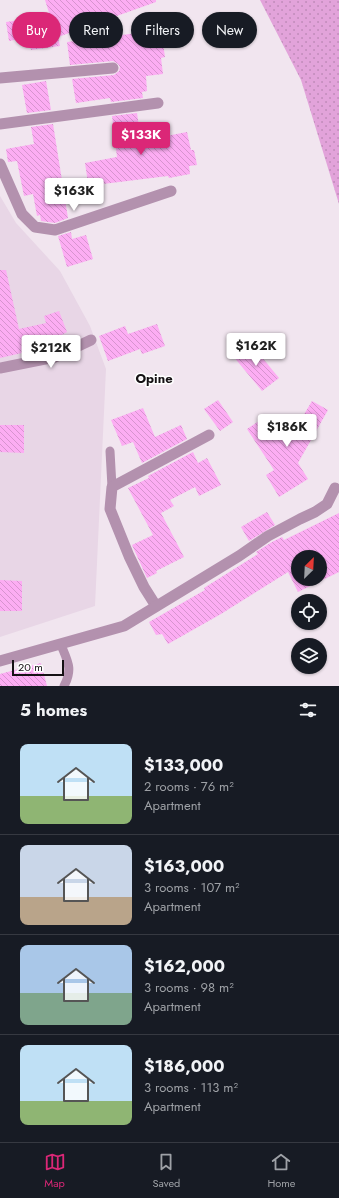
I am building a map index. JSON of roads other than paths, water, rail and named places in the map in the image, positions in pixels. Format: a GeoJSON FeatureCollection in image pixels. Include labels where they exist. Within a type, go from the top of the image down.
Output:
{"type":"FeatureCollection","features":[{"type":"Feature","properties":{"kind":"street"},"geometry":{"type":"LineString","coordinates":[[0,78],[113,68]]}},
{"type":"Feature","properties":{"kind":"street"},"geometry":{"type":"LineString","coordinates":[[0,124],[158,103]]}},
{"type":"Feature","properties":{"kind":"street"},"geometry":{"type":"LineString","coordinates":[[0,164],[22,214],[35,227],[55,230],[171,191]]}},
{"type":"Feature","properties":{"kind":"street"},"geometry":{"type":"LineString","coordinates":[[0,368],[55,357],[91,340]]}},
{"type":"Feature","properties":{"kind":"street"},"geometry":{"type":"LineString","coordinates":[[156,606],[129,556],[110,509],[112,487],[210,435]]}},
{"type":"Feature","properties":{"kind":"street"},"geometry":{"type":"LineString","coordinates":[[0,661],[124,626],[239,556],[268,536],[315,512],[327,504],[335,488]]}},
{"type":"Feature","properties":{"kind":"lane"},"geometry":{"type":"LineString","coordinates":[[110,451],[112,487]]}},
{"type":"Feature","properties":{"kind":"lane"},"geometry":{"type":"LineString","coordinates":[[61,645],[70,666],[68,677],[64,686]]}},
{"type":"Feature","properties":{"kind":"district","name":"Opine"},"geometry":{"type":"Point","coordinates":[154,378]}}]}
